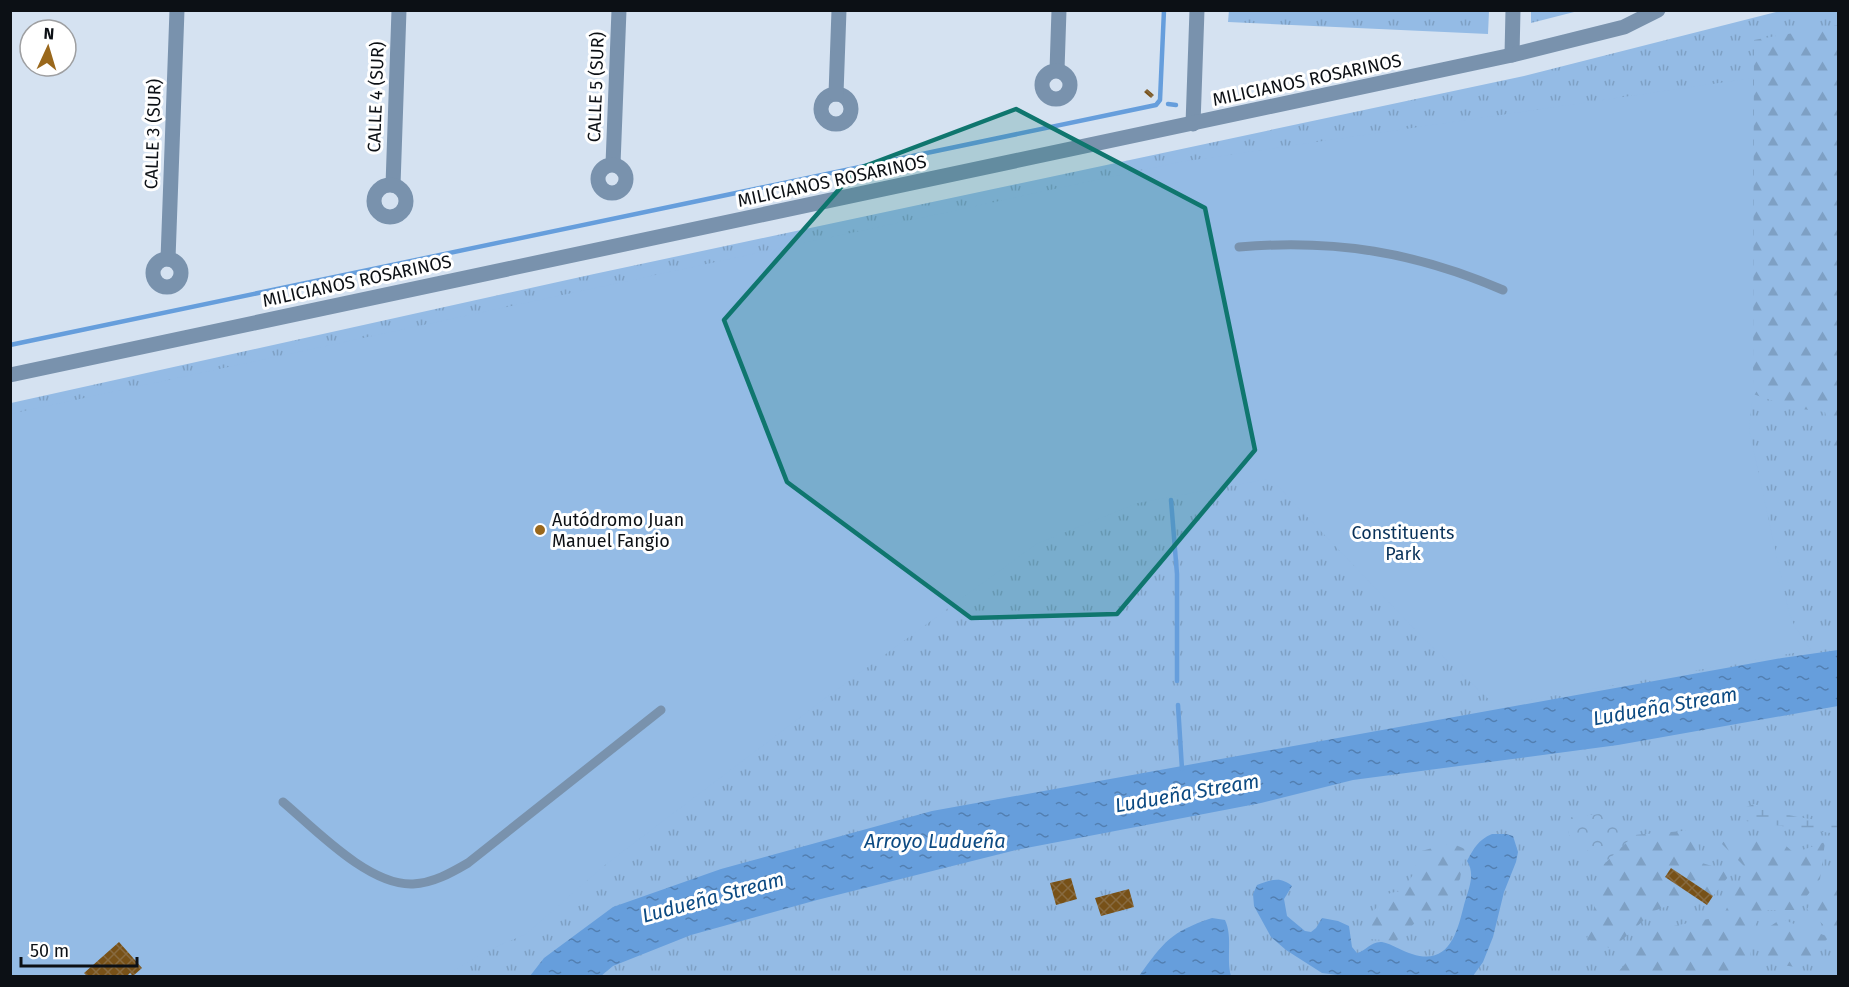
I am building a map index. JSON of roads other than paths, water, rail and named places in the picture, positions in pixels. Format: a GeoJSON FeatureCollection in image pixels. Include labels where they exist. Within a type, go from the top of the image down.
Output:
{"type":"FeatureCollection","features":[{"type":"Feature","properties":{"kind":"street","name":"CALLE 3 (SUR)"},"geometry":{"type":"LineString","coordinates":[[168,259],[177,10]]}},
{"type":"Feature","properties":{"kind":"street","name":"CALLE 4 (SUR)"},"geometry":{"type":"LineString","coordinates":[[393,185],[399,10]]}},
{"type":"Feature","properties":{"kind":"street","name":"CALLE 5 (SUR)"},"geometry":{"type":"LineString","coordinates":[[613,164],[619,10]]}},
{"type":"Feature","properties":{"kind":"street"},"geometry":{"type":"LineString","coordinates":[[836,94],[839,10]]}},
{"type":"Feature","properties":{"kind":"street"},"geometry":{"type":"LineString","coordinates":[[1057,70],[1059,10]]}},
{"type":"Feature","properties":{"kind":"street"},"geometry":{"type":"LineString","coordinates":[[1193,124],[1197,10]]}},
{"type":"Feature","properties":{"kind":"street"},"geometry":{"type":"LineString","coordinates":[[1512,55],[1513,10]]}},
{"type":"Feature","properties":{"kind":"street","name":"MILICIANOS ROSARINOS"},"geometry":{"type":"LineString","coordinates":[[10,375],[1512,55],[1624,27],[1658,10]]}},
{"type":"Feature","properties":{"kind":"lane"},"geometry":{"type":"LineString","coordinates":[[1239,247],[1299,243],[1329,244],[1389,252],[1447,268],[1503,290]]}},
{"type":"Feature","properties":{"kind":"lane"},"geometry":{"type":"LineString","coordinates":[[284,802],[366,869],[398,883],[429,882],[468,863],[661,710]]}},
{"type":"Feature","properties":{"kind":"water","name":"Arroyo Ludueña"},"geometry":{"type":"Polygon","coordinates":[[[1838,650],[1838,706],[1618,745],[1353,780],[1261,803],[1016,850],[817,900],[691,935],[613,966],[601,976],[530,976],[544,958],[613,907],[721,869],[932,811],[1782,658],[1838,650]]]}},
{"type":"Feature","properties":{"kind":"water"},"geometry":{"type":"Polygon","coordinates":[[[1492,834],[1513,836],[1518,852],[1504,892],[1493,937],[1483,962],[1473,976],[1345,976],[1322,973],[1286,950],[1271,937],[1254,906],[1253,894],[1257,885],[1271,880],[1283,881],[1292,886],[1284,899],[1287,916],[1305,931],[1311,932],[1322,918],[1349,926],[1352,947],[1357,953],[1375,943],[1382,942],[1412,954],[1435,955],[1449,944],[1458,926],[1470,883],[1471,872],[1467,861],[1477,845],[1492,834]]]}},
{"type":"Feature","properties":{"kind":"water"},"geometry":{"type":"Polygon","coordinates":[[[1212,918],[1225,920],[1229,940],[1231,976],[1139,976],[1169,939],[1186,928],[1212,918]]]}},
{"type":"Feature","properties":{"kind":"waterway"},"geometry":{"type":"LineString","coordinates":[[10,345],[1156,105],[1160,100],[1164,10]]}},
{"type":"Feature","properties":{"kind":"waterway"},"geometry":{"type":"LineString","coordinates":[[1168,104],[1176,105]]}},
{"type":"Feature","properties":{"kind":"waterway"},"geometry":{"type":"LineString","coordinates":[[1171,500],[1177,574],[1177,681]]}},
{"type":"Feature","properties":{"kind":"waterway"},"geometry":{"type":"LineString","coordinates":[[1178,705],[1182,769]]}},
{"type":"Feature","properties":{"kind":"place","name":"Autódromo Juan Manuel Fangio"},"geometry":{"type":"Point","coordinates":[540,530]}},
{"type":"Feature","properties":{"kind":"park label","name":"Constituents Park"},"geometry":{"type":"Point","coordinates":[1403,543]}},
{"type":"Feature","properties":{"kind":"water label","name":"Ludueña Stream"},"geometry":{"type":"Point","coordinates":[1665,706]}},
{"type":"Feature","properties":{"kind":"water label","name":"Ludueña Stream"},"geometry":{"type":"Point","coordinates":[1187,793]}},
{"type":"Feature","properties":{"kind":"water label","name":"Ludueña Stream"},"geometry":{"type":"Point","coordinates":[713,897]}}]}
